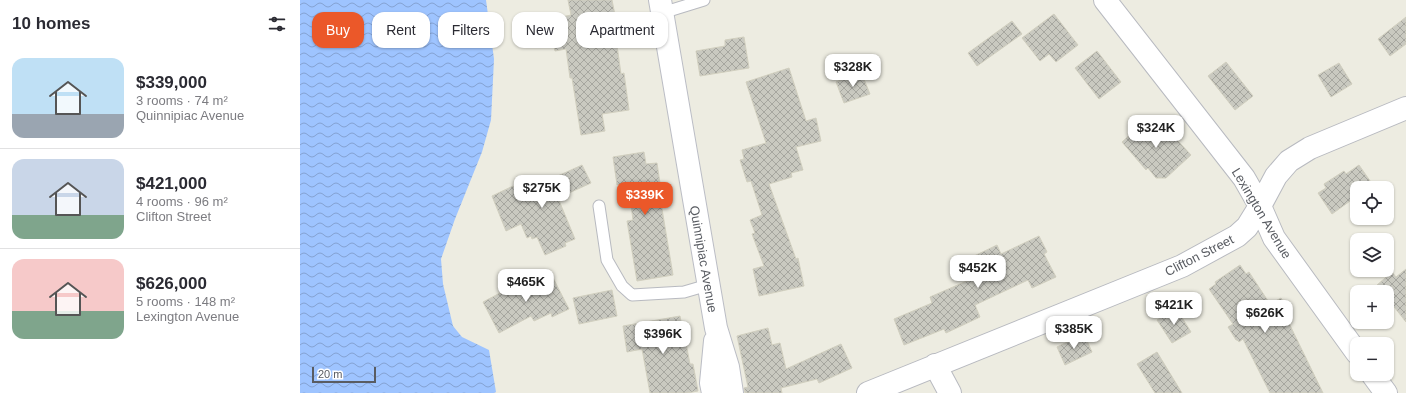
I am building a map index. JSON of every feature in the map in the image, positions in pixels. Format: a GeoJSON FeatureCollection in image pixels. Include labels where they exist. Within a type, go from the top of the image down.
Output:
{"type":"FeatureCollection","features":[{"type":"Feature","properties":{"kind":"street","name":"Lexington Avenue"},"geometry":{"type":"LineString","coordinates":[[1105,0],[1244,178],[1260,206],[1274,238],[1350,343]]}},
{"type":"Feature","properties":{"kind":"street","name":"Quinnipiac Avenue"},"geometry":{"type":"LineString","coordinates":[[661,6],[708,285],[716,328],[728,367],[732,393]]}},
{"type":"Feature","properties":{"kind":"street","name":"Clifton Street"},"geometry":{"type":"LineString","coordinates":[[868,393],[1182,266],[1237,236],[1247,227],[1276,176],[1289,161],[1310,148],[1406,108]]}},
{"type":"Feature","properties":{"kind":"street","name":"Quinnipiac Avenue"},"geometry":{"type":"LineString","coordinates":[[713,393],[711,383],[716,328]]}},
{"type":"Feature","properties":{"kind":"street"},"geometry":{"type":"LineString","coordinates":[[935,365],[950,393]]}},
{"type":"Feature","properties":{"kind":"street"},"geometry":{"type":"LineString","coordinates":[[1377,381],[1386,393]]}},
{"type":"Feature","properties":{"kind":"lane"},"geometry":{"type":"LineString","coordinates":[[661,6],[704,0]]}},
{"type":"Feature","properties":{"kind":"lane"},"geometry":{"type":"LineString","coordinates":[[599,206],[607,260],[622,286],[632,295],[684,292],[708,285]]}},
{"type":"Feature","properties":{"kind":"water"},"geometry":{"type":"Polygon","coordinates":[[[300,0],[486,0],[488,12],[438,12],[438,48],[493,48],[494,59],[491,120],[482,152],[455,219],[441,259],[443,284],[453,326],[462,337],[489,350],[496,392],[300,393],[300,0]]]}},
{"type":"Feature","properties":{"kind":"building"},"geometry":{"type":"Polygon","coordinates":[[[568,0],[612,0],[614,12],[576,12],[576,48],[617,48],[621,74],[624,73],[629,110],[602,114],[605,131],[581,135],[566,49],[555,51],[554,48],[568,48],[568,16],[571,15],[568,0]]]}},
{"type":"Feature","properties":{"kind":"building"},"geometry":{"type":"Polygon","coordinates":[[[1054,14],[1078,45],[1056,62],[1049,54],[1040,61],[1022,38],[1054,14]]]}},
{"type":"Feature","properties":{"kind":"building"},"geometry":{"type":"Polygon","coordinates":[[[1406,17],[1406,44],[1390,56],[1378,39],[1406,17]]]}},
{"type":"Feature","properties":{"kind":"building"},"geometry":{"type":"Polygon","coordinates":[[[1012,21],[1022,34],[977,66],[968,53],[1012,21]]]}},
{"type":"Feature","properties":{"kind":"building"},"geometry":{"type":"Polygon","coordinates":[[[744,37],[749,68],[700,76],[696,51],[725,46],[725,40],[744,37]]]}},
{"type":"Feature","properties":{"kind":"building"},"geometry":{"type":"Polygon","coordinates":[[[1097,51],[1121,82],[1099,99],[1075,68],[1097,51]]]}},
{"type":"Feature","properties":{"kind":"building"},"geometry":{"type":"Polygon","coordinates":[[[1226,62],[1253,96],[1235,110],[1208,76],[1226,62]]]}},
{"type":"Feature","properties":{"kind":"building"},"geometry":{"type":"Polygon","coordinates":[[[1339,63],[1352,84],[1331,97],[1318,75],[1339,63]]]}},
{"type":"Feature","properties":{"kind":"building"},"geometry":{"type":"Polygon","coordinates":[[[789,68],[806,121],[816,118],[821,141],[796,147],[803,170],[791,173],[792,177],[769,184],[796,259],[798,258],[804,286],[759,296],[753,269],[764,266],[752,234],[755,233],[750,220],[762,215],[751,181],[747,182],[740,160],[744,159],[742,150],[766,143],[746,82],[789,68]]]}},
{"type":"Feature","properties":{"kind":"building"},"geometry":{"type":"Polygon","coordinates":[[[861,72],[870,94],[844,103],[836,82],[861,72]]]}},
{"type":"Feature","properties":{"kind":"building"},"geometry":{"type":"Polygon","coordinates":[[[1147,119],[1156,120],[1164,128],[1165,127],[1191,155],[1166,178],[1156,178],[1148,168],[1146,170],[1122,142],[1147,119]]]}},
{"type":"Feature","properties":{"kind":"building"},"geometry":{"type":"Polygon","coordinates":[[[644,152],[646,164],[657,163],[663,203],[661,203],[673,275],[637,281],[627,221],[633,220],[628,183],[617,185],[613,157],[644,152]]]}},
{"type":"Feature","properties":{"kind":"building"},"geometry":{"type":"Polygon","coordinates":[[[582,165],[591,183],[558,198],[575,239],[565,243],[566,246],[545,255],[537,237],[532,239],[531,236],[527,238],[521,224],[506,231],[492,196],[513,186],[516,191],[525,187],[527,190],[582,165]]]}},
{"type":"Feature","properties":{"kind":"building"},"geometry":{"type":"Polygon","coordinates":[[[1359,165],[1370,181],[1350,181],[1350,201],[1332,214],[1318,193],[1326,188],[1324,184],[1344,171],[1346,174],[1359,165]]]}},
{"type":"Feature","properties":{"kind":"building"},"geometry":{"type":"Polygon","coordinates":[[[1039,236],[1047,252],[1044,254],[1056,277],[1032,288],[1028,280],[975,305],[980,317],[946,333],[944,329],[904,345],[894,319],[932,303],[930,297],[976,277],[968,259],[997,245],[1001,254],[1039,236]]]}},
{"type":"Feature","properties":{"kind":"building"},"geometry":{"type":"Polygon","coordinates":[[[1240,265],[1246,274],[1249,272],[1270,304],[1281,298],[1289,312],[1285,315],[1323,393],[1270,393],[1243,339],[1239,342],[1236,340],[1228,327],[1233,324],[1209,289],[1216,284],[1215,282],[1240,265]]]}},
{"type":"Feature","properties":{"kind":"building"},"geometry":{"type":"Polygon","coordinates":[[[1406,269],[1406,322],[1394,307],[1394,285],[1377,285],[1386,277],[1394,277],[1394,274],[1396,277],[1406,269]]]}},
{"type":"Feature","properties":{"kind":"building"},"geometry":{"type":"Polygon","coordinates":[[[550,272],[569,309],[552,317],[551,313],[534,321],[531,316],[499,333],[483,302],[515,285],[518,290],[550,272]]]}},
{"type":"Feature","properties":{"kind":"building"},"geometry":{"type":"Polygon","coordinates":[[[612,290],[617,316],[579,324],[573,298],[612,290]]]}},
{"type":"Feature","properties":{"kind":"building"},"geometry":{"type":"Polygon","coordinates":[[[1176,308],[1191,332],[1172,343],[1157,320],[1176,308]]]}},
{"type":"Feature","properties":{"kind":"building"},"geometry":{"type":"Polygon","coordinates":[[[680,316],[690,364],[693,364],[698,391],[687,393],[650,393],[642,349],[627,352],[623,326],[680,316]]]}},
{"type":"Feature","properties":{"kind":"building"},"geometry":{"type":"Polygon","coordinates":[[[768,328],[772,345],[780,343],[786,369],[841,344],[852,368],[819,383],[817,379],[781,388],[782,393],[745,393],[744,388],[748,387],[737,336],[768,328]]]}},
{"type":"Feature","properties":{"kind":"building"},"geometry":{"type":"Polygon","coordinates":[[[1084,334],[1092,352],[1065,365],[1057,347],[1084,334]]]}},
{"type":"Feature","properties":{"kind":"building"},"geometry":{"type":"Polygon","coordinates":[[[1157,352],[1182,393],[1155,393],[1137,364],[1157,352]]]}}]}
